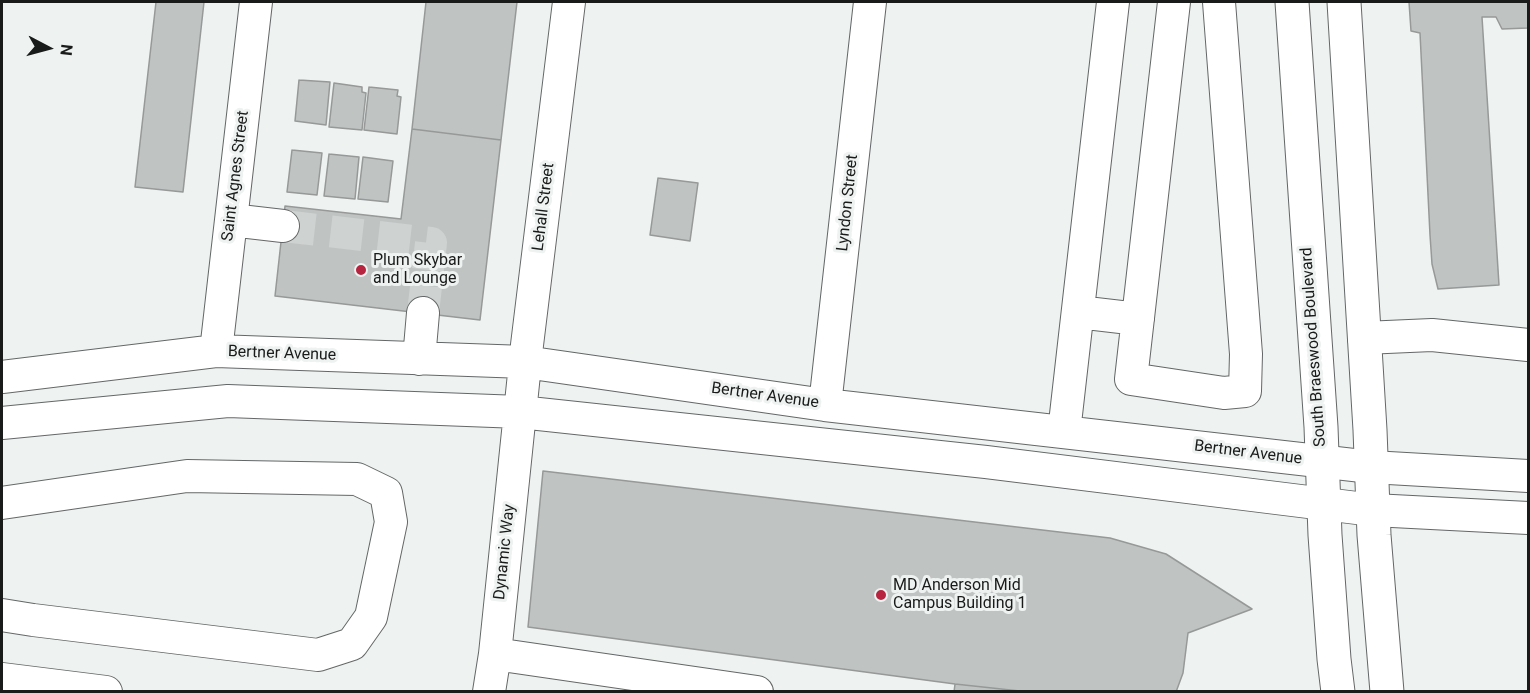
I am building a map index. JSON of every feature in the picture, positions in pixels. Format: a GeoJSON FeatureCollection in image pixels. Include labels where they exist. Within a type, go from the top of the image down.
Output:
{"type":"FeatureCollection","features":[{"type":"Feature","properties":{"kind":"main road","name":"South Braeswood Boulevard"},"geometry":{"type":"LineString","coordinates":[[1292,2],[1321,427],[1323,504],[1338,692]]}},
{"type":"Feature","properties":{"kind":"main road"},"geometry":{"type":"LineString","coordinates":[[1344,2],[1373,510],[1382,642],[1388,692]]}},
{"type":"Feature","properties":{"kind":"street","name":"Saint Agnes Street"},"geometry":{"type":"LineString","coordinates":[[216,351],[256,2]]}},
{"type":"Feature","properties":{"kind":"street","name":"Lehall Street"},"geometry":{"type":"LineString","coordinates":[[520,412],[569,2]]}},
{"type":"Feature","properties":{"kind":"street","name":"Lyndon Street"},"geometry":{"type":"LineString","coordinates":[[825,405],[870,2]]}},
{"type":"Feature","properties":{"kind":"street"},"geometry":{"type":"LineString","coordinates":[[1064,432],[1113,2]]}},
{"type":"Feature","properties":{"kind":"street"},"geometry":{"type":"LineString","coordinates":[[1174,2],[1131,379],[1224,393],[1245,391],[1246,354],[1219,2]]}},
{"type":"Feature","properties":{"kind":"street"},"geometry":{"type":"LineString","coordinates":[[231,220],[283,226]]}},
{"type":"Feature","properties":{"kind":"street"},"geometry":{"type":"LineString","coordinates":[[1078,312],[1138,319]]}},
{"type":"Feature","properties":{"kind":"street"},"geometry":{"type":"LineString","coordinates":[[419,359],[423,313]]}},
{"type":"Feature","properties":{"kind":"street"},"geometry":{"type":"LineString","coordinates":[[1364,338],[1432,335],[1528,345]]}},
{"type":"Feature","properties":{"kind":"street","name":"Bertner Avenue"},"geometry":{"type":"LineString","coordinates":[[2,377],[216,351],[525,362],[825,405],[1371,468],[1528,476]]}},
{"type":"Feature","properties":{"kind":"street"},"geometry":{"type":"LineString","coordinates":[[2,423],[228,401],[520,412],[878,451],[1373,510],[1528,518]]}},
{"type":"Feature","properties":{"kind":"street","name":"Dynamic Way"},"geometry":{"type":"LineString","coordinates":[[489,692],[520,412]]}},
{"type":"Feature","properties":{"kind":"street"},"geometry":{"type":"LineString","coordinates":[[878,451],[905,434],[1061,451],[1120,439]]}},
{"type":"Feature","properties":{"kind":"street"},"geometry":{"type":"LineString","coordinates":[[2,503],[187,476],[357,478],[386,493],[391,522],[371,617],[352,644],[318,655],[2,615]]}},
{"type":"Feature","properties":{"kind":"street"},"geometry":{"type":"LineString","coordinates":[[495,654],[757,692]]}},
{"type":"Feature","properties":{"kind":"street"},"geometry":{"type":"LineString","coordinates":[[2,679],[49,688],[106,692]]}},
{"type":"Feature","properties":{"kind":"building"},"geometry":{"type":"Polygon","coordinates":[[[156,2],[204,2],[183,192],[135,187],[156,2]]]}},
{"type":"Feature","properties":{"kind":"building"},"geometry":{"type":"Polygon","coordinates":[[[426,2],[517,2],[501,140],[412,129],[426,2]]]}},
{"type":"Feature","properties":{"kind":"building"},"geometry":{"type":"Polygon","coordinates":[[[1409,2],[1528,2],[1528,28],[1502,29],[1496,17],[1482,17],[1499,285],[1438,289],[1432,264],[1420,33],[1411,31],[1409,2]]]}},
{"type":"Feature","properties":{"kind":"building"},"geometry":{"type":"Polygon","coordinates":[[[299,80],[330,82],[326,125],[295,121],[299,80]]]}},
{"type":"Feature","properties":{"kind":"building"},"geometry":{"type":"Polygon","coordinates":[[[334,83],[362,87],[362,92],[366,93],[362,130],[329,127],[334,83]]]}},
{"type":"Feature","properties":{"kind":"building"},"geometry":{"type":"Polygon","coordinates":[[[369,87],[398,90],[397,96],[401,97],[397,134],[364,130],[369,87]]]}},
{"type":"Feature","properties":{"kind":"building"},"geometry":{"type":"Polygon","coordinates":[[[412,129],[501,140],[480,320],[275,296],[285,206],[401,219],[412,129]]]}},
{"type":"Feature","properties":{"kind":"building"},"geometry":{"type":"Polygon","coordinates":[[[292,150],[322,153],[317,195],[287,192],[292,150]]]}},
{"type":"Feature","properties":{"kind":"building"},"geometry":{"type":"Polygon","coordinates":[[[329,154],[359,157],[355,199],[324,196],[329,154]]]}},
{"type":"Feature","properties":{"kind":"building"},"geometry":{"type":"Polygon","coordinates":[[[363,157],[393,161],[388,202],[358,199],[363,157]]]}},
{"type":"Feature","properties":{"kind":"building"},"geometry":{"type":"Polygon","coordinates":[[[658,178],[698,183],[690,241],[650,235],[658,178]]]}},
{"type":"Feature","properties":{"kind":"building","name":"MD Anderson Mid Campus Building 1"},"geometry":{"type":"Polygon","coordinates":[[[543,471],[1110,538],[1166,554],[1252,609],[1188,633],[1183,673],[1176,692],[1029,692],[528,627],[543,471]]]}},
{"type":"Feature","properties":{"kind":"building"},"geometry":{"type":"Polygon","coordinates":[[[955,684],[1029,692],[954,692],[955,684]]]}},
{"type":"Feature","properties":{"kind":"tunnel"},"geometry":{"type":"LineString","coordinates":[[283,226],[431,243],[423,313]]}},
{"type":"Feature","properties":{"kind":"place","name":"Plum Skybar and Lounge"},"geometry":{"type":"Point","coordinates":[361,270]}},
{"type":"Feature","properties":{"kind":"place","name":"MD Anderson Mid Campus Building 1"},"geometry":{"type":"Point","coordinates":[881,595]}}]}
